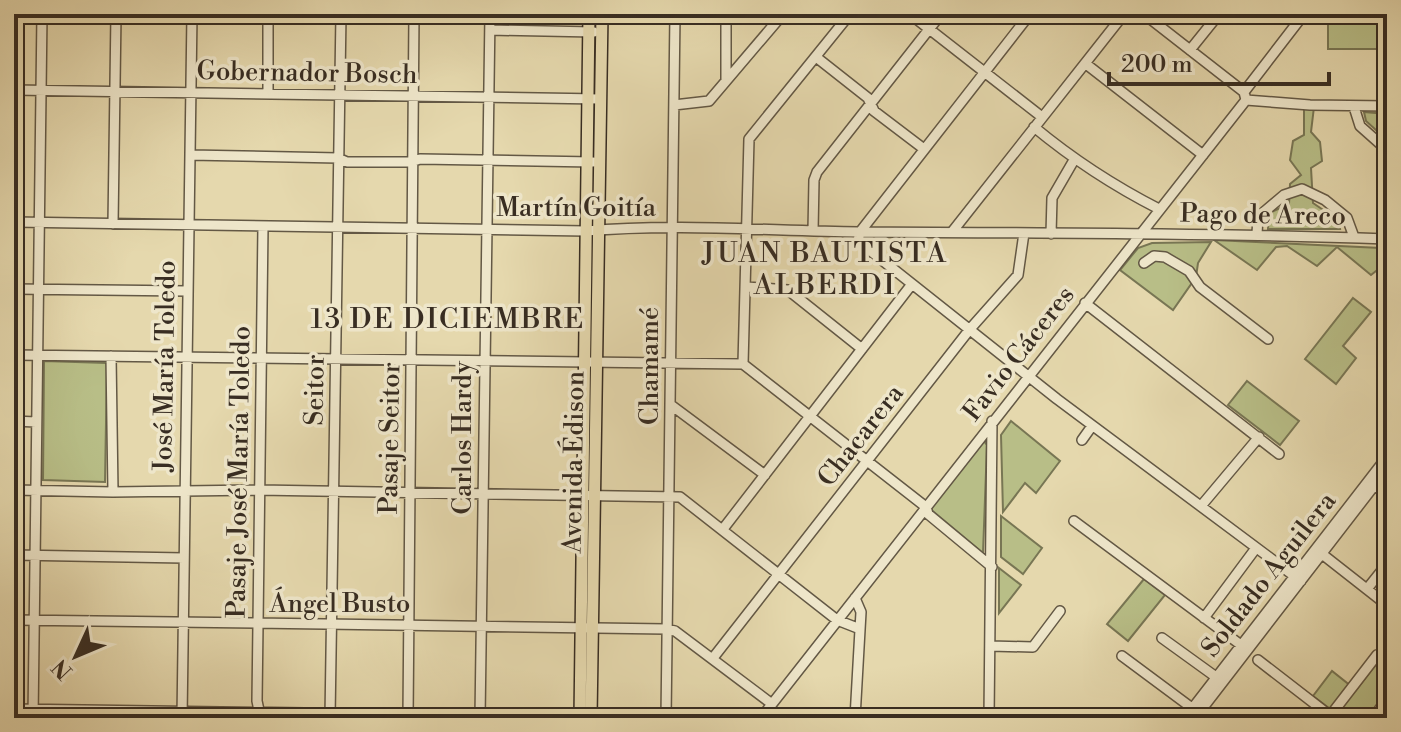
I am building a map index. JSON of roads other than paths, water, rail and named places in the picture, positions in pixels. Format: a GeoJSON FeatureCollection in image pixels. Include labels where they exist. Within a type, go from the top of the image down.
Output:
{"type":"FeatureCollection","features":[{"type":"Feature","properties":{"kind":"main road","name":"Avenida Édison"},"geometry":{"type":"LineString","coordinates":[[580,718],[586,629],[590,364],[586,231],[600,99],[595,32],[589,14]]}},
{"type":"Feature","properties":{"kind":"main road","name":"Avenida Édison"},"geometry":{"type":"LineString","coordinates":[[590,364],[600,230],[587,99],[595,32],[602,14]]}},
{"type":"Feature","properties":{"kind":"main road","name":"Avenida Édison"},"geometry":{"type":"LineString","coordinates":[[586,629],[591,718]]}},
{"type":"Feature","properties":{"kind":"street"},"geometry":{"type":"LineString","coordinates":[[34,714],[42,14]]}},
{"type":"Feature","properties":{"kind":"street"},"geometry":{"type":"LineString","coordinates":[[113,224],[116,14]]}},
{"type":"Feature","properties":{"kind":"street","name":"José María Toledo"},"geometry":{"type":"LineString","coordinates":[[182,715],[192,14]]}},
{"type":"Feature","properties":{"kind":"street"},"geometry":{"type":"LineString","coordinates":[[268,14],[268,94]]}},
{"type":"Feature","properties":{"kind":"street","name":"Seitor"},"geometry":{"type":"LineString","coordinates":[[330,716],[341,14]]}},
{"type":"Feature","properties":{"kind":"street","name":"Pasaje Seitor"},"geometry":{"type":"LineString","coordinates":[[408,716],[414,14]]}},
{"type":"Feature","properties":{"kind":"street","name":"Carlos Hardy"},"geometry":{"type":"LineString","coordinates":[[480,717],[490,14]]}},
{"type":"Feature","properties":{"kind":"street","name":"Chamamé"},"geometry":{"type":"LineString","coordinates":[[666,718],[675,14]]}},
{"type":"Feature","properties":{"kind":"street"},"geometry":{"type":"LineString","coordinates":[[726,14],[726,81]]}},
{"type":"Feature","properties":{"kind":"street"},"geometry":{"type":"LineString","coordinates":[[674,105],[709,101],[783,14]]}},
{"type":"Feature","properties":{"kind":"street"},"geometry":{"type":"LineString","coordinates":[[743,364],[749,139],[850,14]]}},
{"type":"Feature","properties":{"kind":"street"},"geometry":{"type":"LineString","coordinates":[[910,14],[1042,117]]}},
{"type":"Feature","properties":{"kind":"street"},"geometry":{"type":"LineString","coordinates":[[813,231],[814,180],[817,172],[941,14]]}},
{"type":"Feature","properties":{"kind":"street"},"geometry":{"type":"LineString","coordinates":[[1030,14],[860,232],[858,241],[1092,426],[1298,579]]}},
{"type":"Feature","properties":{"kind":"street"},"geometry":{"type":"LineString","coordinates":[[952,232],[1124,14]]}},
{"type":"Feature","properties":{"kind":"street"},"geometry":{"type":"LineString","coordinates":[[1144,14],[1245,96],[1354,107],[1387,106]]}},
{"type":"Feature","properties":{"kind":"street"},"geometry":{"type":"LineString","coordinates":[[1190,50],[1219,14]]}},
{"type":"Feature","properties":{"kind":"street","name":"Favio Cáceres"},"geometry":{"type":"LineString","coordinates":[[761,718],[1203,155],[1304,14]]}},
{"type":"Feature","properties":{"kind":"street"},"geometry":{"type":"LineString","coordinates":[[490,30],[595,32]]}},
{"type":"Feature","properties":{"kind":"street"},"geometry":{"type":"LineString","coordinates":[[816,57],[868,98],[874,111],[924,149]]}},
{"type":"Feature","properties":{"kind":"street"},"geometry":{"type":"LineString","coordinates":[[1086,64],[1203,155]]}},
{"type":"Feature","properties":{"kind":"street","name":"Gobernador Bosch"},"geometry":{"type":"LineString","coordinates":[[14,90],[600,99]]}},
{"type":"Feature","properties":{"kind":"street"},"geometry":{"type":"LineString","coordinates":[[1354,107],[1360,126],[1387,150]]}},
{"type":"Feature","properties":{"kind":"street"},"geometry":{"type":"LineString","coordinates":[[1034,127],[1107,183],[1159,209]]}},
{"type":"Feature","properties":{"kind":"street"},"geometry":{"type":"LineString","coordinates":[[190,155],[338,158],[347,162],[411,162],[420,159],[593,162]]}},
{"type":"Feature","properties":{"kind":"street"},"geometry":{"type":"LineString","coordinates":[[1051,234],[1052,198],[1074,160]]}},
{"type":"Feature","properties":{"kind":"street"},"geometry":{"type":"LineString","coordinates":[[1257,234],[1258,217],[1284,195],[1302,189],[1325,200],[1347,218],[1354,237]]}},
{"type":"Feature","properties":{"kind":"street","name":"Martín Goitía"},"geometry":{"type":"LineString","coordinates":[[14,222],[486,230],[671,229],[1139,235]]}},
{"type":"Feature","properties":{"kind":"street","name":"Pasaje José María Toledo"},"geometry":{"type":"LineString","coordinates":[[260,715],[257,701],[263,226]]}},
{"type":"Feature","properties":{"kind":"street","name":"Chacarera"},"geometry":{"type":"LineString","coordinates":[[713,658],[970,329],[1018,275],[1024,233]]}},
{"type":"Feature","properties":{"kind":"street","name":"Pago de Areco"},"geometry":{"type":"LineString","coordinates":[[1139,235],[1257,234],[1387,239]]}},
{"type":"Feature","properties":{"kind":"street"},"geometry":{"type":"LineString","coordinates":[[1144,263],[1154,256],[1165,257],[1189,271],[1200,287],[1268,339]]}},
{"type":"Feature","properties":{"kind":"street"},"geometry":{"type":"LineString","coordinates":[[723,529],[912,284]]}},
{"type":"Feature","properties":{"kind":"street"},"geometry":{"type":"LineString","coordinates":[[747,287],[788,290],[862,349]]}},
{"type":"Feature","properties":{"kind":"street"},"geometry":{"type":"LineString","coordinates":[[14,289],[187,291]]}},
{"type":"Feature","properties":{"kind":"street"},"geometry":{"type":"LineString","coordinates":[[1085,303],[1279,454]]}},
{"type":"Feature","properties":{"kind":"street"},"geometry":{"type":"LineString","coordinates":[[14,355],[743,364],[926,507],[928,514],[992,567]]}},
{"type":"Feature","properties":{"kind":"street"},"geometry":{"type":"LineString","coordinates":[[111,356],[113,492]]}},
{"type":"Feature","properties":{"kind":"street"},"geometry":{"type":"LineString","coordinates":[[671,405],[765,475]]}},
{"type":"Feature","properties":{"kind":"street"},"geometry":{"type":"LineString","coordinates":[[14,421],[36,422]]}},
{"type":"Feature","properties":{"kind":"street"},"geometry":{"type":"LineString","coordinates":[[978,718],[989,718],[992,421]]}},
{"type":"Feature","properties":{"kind":"street"},"geometry":{"type":"LineString","coordinates":[[1082,440],[1092,426]]}},
{"type":"Feature","properties":{"kind":"street"},"geometry":{"type":"LineString","coordinates":[[1201,506],[1259,437]]}},
{"type":"Feature","properties":{"kind":"street","name":"Soldado Aguilera"},"geometry":{"type":"LineString","coordinates":[[1298,579],[1322,554],[1387,457]]}},
{"type":"Feature","properties":{"kind":"street","name":"Soldado Aguilera"},"geometry":{"type":"LineString","coordinates":[[1185,718],[1193,713],[1353,507],[1387,469]]}},
{"type":"Feature","properties":{"kind":"street"},"geometry":{"type":"LineString","coordinates":[[1374,485],[1387,495]]}},
{"type":"Feature","properties":{"kind":"street"},"geometry":{"type":"LineString","coordinates":[[14,490],[259,490],[680,497],[837,620],[860,629]]}},
{"type":"Feature","properties":{"kind":"street"},"geometry":{"type":"LineString","coordinates":[[1074,521],[1244,648]]}},
{"type":"Feature","properties":{"kind":"street"},"geometry":{"type":"LineString","coordinates":[[1204,618],[1256,548]]}},
{"type":"Feature","properties":{"kind":"street"},"geometry":{"type":"LineString","coordinates":[[1322,554],[1387,605]]}},
{"type":"Feature","properties":{"kind":"street"},"geometry":{"type":"LineString","coordinates":[[14,555],[184,558]]}},
{"type":"Feature","properties":{"kind":"street"},"geometry":{"type":"LineString","coordinates":[[1367,589],[1387,564]]}},
{"type":"Feature","properties":{"kind":"street"},"geometry":{"type":"LineString","coordinates":[[855,598],[861,612],[855,718]]}},
{"type":"Feature","properties":{"kind":"street"},"geometry":{"type":"LineString","coordinates":[[990,646],[1033,647],[1060,611]]}},
{"type":"Feature","properties":{"kind":"street","name":"Ángel Busto"},"geometry":{"type":"LineString","coordinates":[[14,620],[666,629]]}},
{"type":"Feature","properties":{"kind":"street"},"geometry":{"type":"LineString","coordinates":[[666,629],[675,631],[772,704]]}},
{"type":"Feature","properties":{"kind":"street"},"geometry":{"type":"LineString","coordinates":[[1162,638],[1216,677]]}},
{"type":"Feature","properties":{"kind":"street","name":"Soldado Aguilera"},"geometry":{"type":"LineString","coordinates":[[1193,713],[1216,677],[1244,648]]}},
{"type":"Feature","properties":{"kind":"street"},"geometry":{"type":"LineString","coordinates":[[1258,660],[1332,717],[1377,655],[1387,662]]}},
{"type":"Feature","properties":{"kind":"street"},"geometry":{"type":"LineString","coordinates":[[1122,656],[1193,713]]}},
{"type":"Feature","properties":{"kind":"street"},"geometry":{"type":"LineString","coordinates":[[1373,718],[1387,699]]}},
{"type":"Feature","properties":{"kind":"street"},"geometry":{"type":"LineString","coordinates":[[14,709],[34,714],[591,718]]}},
{"type":"Feature","properties":{"kind":"district","name":"JUAN BAUTISTA ALBERDI"},"geometry":{"type":"Point","coordinates":[825,268]}},
{"type":"Feature","properties":{"kind":"district","name":"13 DE DICIEMBRE"},"geometry":{"type":"Point","coordinates":[448,318]}}]}
